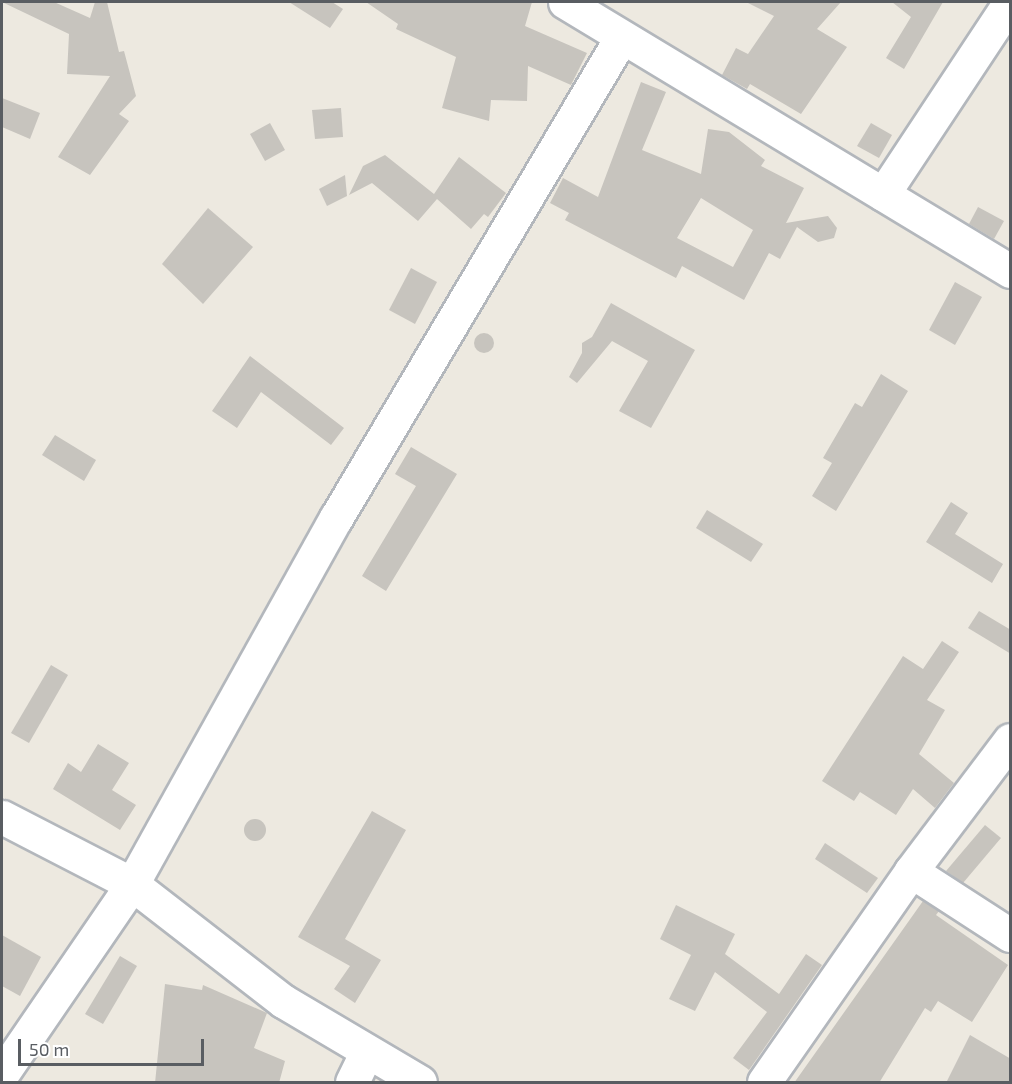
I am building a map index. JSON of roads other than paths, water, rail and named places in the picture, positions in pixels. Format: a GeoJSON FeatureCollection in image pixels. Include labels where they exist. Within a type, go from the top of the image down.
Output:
{"type":"FeatureCollection","features":[{"type":"Feature","properties":{"kind":"street"},"geometry":{"type":"LineString","coordinates":[[565,2],[621,38],[1011,271]]}},
{"type":"Feature","properties":{"kind":"street"},"geometry":{"type":"LineString","coordinates":[[883,194],[1010,2]]}},
{"type":"Feature","properties":{"kind":"street"},"geometry":{"type":"LineString","coordinates":[[2,1074],[132,884],[336,518],[621,38]]}},
{"type":"Feature","properties":{"kind":"street"},"geometry":{"type":"LineString","coordinates":[[764,1083],[911,872],[1011,740]]}},
{"type":"Feature","properties":{"kind":"street"},"geometry":{"type":"LineString","coordinates":[[2,817],[132,884],[284,1001],[420,1083]]}},
{"type":"Feature","properties":{"kind":"street"},"geometry":{"type":"LineString","coordinates":[[911,872],[1011,935]]}},
{"type":"Feature","properties":{"kind":"street"},"geometry":{"type":"LineString","coordinates":[[352,1083],[367,1051]]}}]}
